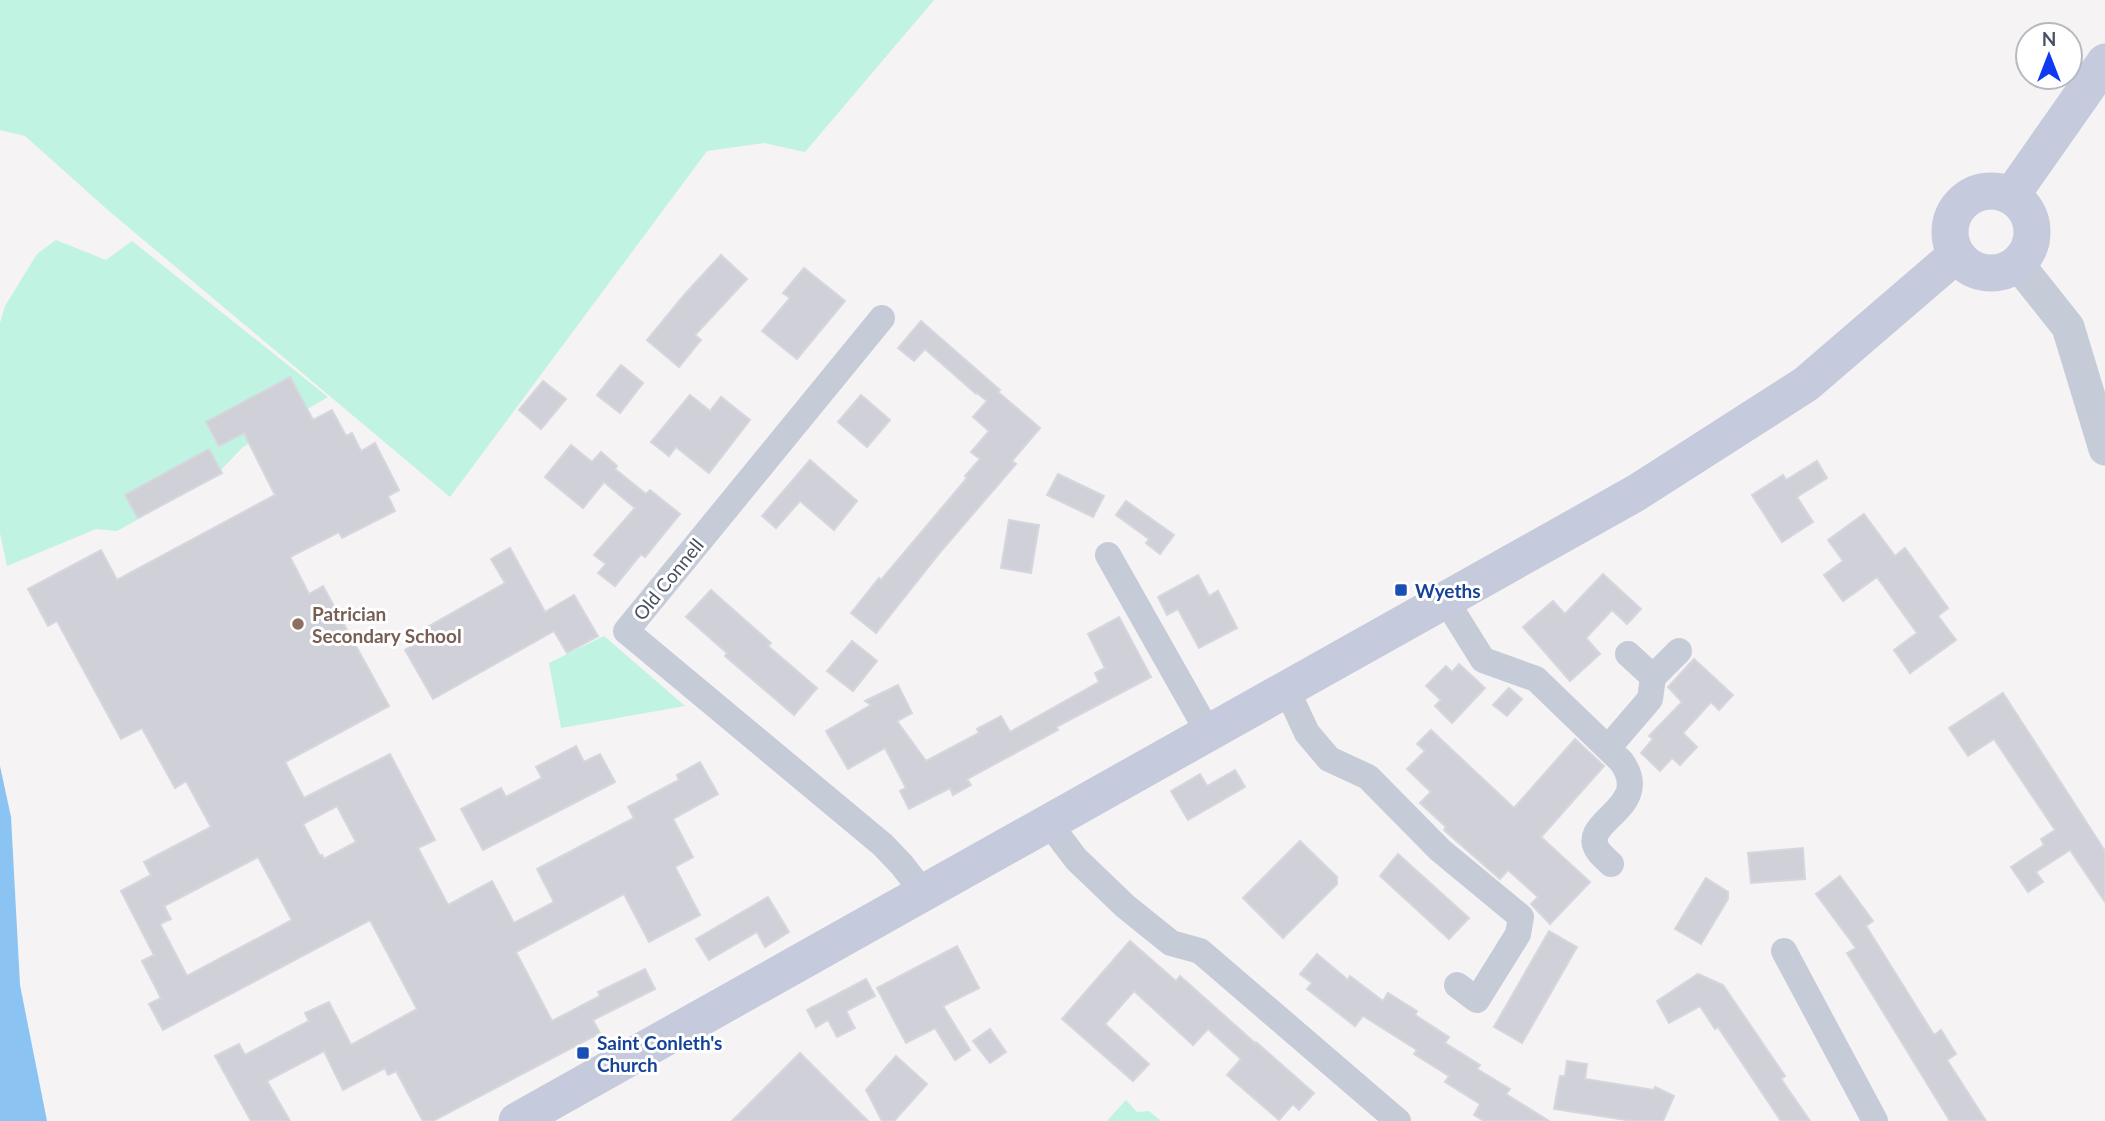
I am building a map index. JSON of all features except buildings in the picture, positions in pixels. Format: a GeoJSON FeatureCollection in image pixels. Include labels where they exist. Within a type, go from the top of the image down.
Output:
{"type":"FeatureCollection","features":[{"type":"Feature","properties":{"kind":"main road"},"geometry":{"type":"LineString","coordinates":[[2011,196],[2105,62]]}},
{"type":"Feature","properties":{"kind":"main road"},"geometry":{"type":"LineString","coordinates":[[1986,191],[1997,192],[2020,202],[2032,227],[2031,244],[2025,256],[2017,263],[2004,271],[1990,274],[1968,267],[1956,255],[1950,240],[1950,224],[1956,210],[1969,197],[1986,191]]}},
{"type":"Feature","properties":{"kind":"main road"},"geometry":{"type":"LineString","coordinates":[[517,1121],[1636,493],[1806,384],[1956,255]]}},
{"type":"Feature","properties":{"kind":"street"},"geometry":{"type":"LineString","coordinates":[[2017,263],[2068,327],[2105,449]]}},
{"type":"Feature","properties":{"kind":"street","name":"Old Connell"},"geometry":{"type":"LineString","coordinates":[[881,318],[626,631],[883,845],[923,892]]}},
{"type":"Feature","properties":{"kind":"street"},"geometry":{"type":"LineString","coordinates":[[1108,555],[1208,732]]}},
{"type":"Feature","properties":{"kind":"street"},"geometry":{"type":"LineString","coordinates":[[1445,599],[1483,660],[1536,679],[1608,748],[1629,772],[1629,795],[1597,830],[1594,839],[1597,850],[1611,864]]}},
{"type":"Feature","properties":{"kind":"street"},"geometry":{"type":"LineString","coordinates":[[1608,748],[1650,699],[1653,677],[1679,651]]}},
{"type":"Feature","properties":{"kind":"street"},"geometry":{"type":"LineString","coordinates":[[1628,654],[1653,677]]}},
{"type":"Feature","properties":{"kind":"street"},"geometry":{"type":"LineString","coordinates":[[1286,688],[1307,733],[1329,759],[1368,777],[1440,850],[1521,917],[1518,934],[1477,1000],[1457,985]]}},
{"type":"Feature","properties":{"kind":"street"},"geometry":{"type":"LineString","coordinates":[[1048,822],[1076,859],[1125,906],[1171,943],[1200,950],[1398,1121]]}},
{"type":"Feature","properties":{"kind":"street"},"geometry":{"type":"LineString","coordinates":[[1784,951],[1875,1121]]}},
{"type":"Feature","properties":{"kind":"green space"},"geometry":{"type":"Polygon","coordinates":[[[0,0],[934,0],[805,152],[764,143],[707,151],[450,497],[109,211],[25,136],[0,130],[0,0]]]}},
{"type":"Feature","properties":{"kind":"green space"},"geometry":{"type":"Polygon","coordinates":[[[56,240],[106,260],[132,241],[328,397],[243,447],[214,477],[117,531],[96,529],[7,566],[0,533],[0,323],[5,306],[37,254],[56,240]]]}},
{"type":"Feature","properties":{"kind":"green space"},"geometry":{"type":"Polygon","coordinates":[[[604,636],[685,706],[561,728],[549,663],[604,636]]]}},
{"type":"Feature","properties":{"kind":"green space"},"geometry":{"type":"Polygon","coordinates":[[[1126,1100],[1137,1112],[1149,1111],[1161,1121],[1107,1121],[1126,1100]]]}},
{"type":"Feature","properties":{"kind":"water"},"geometry":{"type":"Polygon","coordinates":[[[0,766],[11,817],[20,985],[47,1121],[0,1121],[0,766]]]}},
{"type":"Feature","properties":{"kind":"place","name":"Wyeths"},"geometry":{"type":"Point","coordinates":[1401,590]}},
{"type":"Feature","properties":{"kind":"place","name":"Patrician Secondary School"},"geometry":{"type":"Point","coordinates":[298,624]}},
{"type":"Feature","properties":{"kind":"place","name":"Saint Conleth's Church"},"geometry":{"type":"Point","coordinates":[583,1053]}}]}
